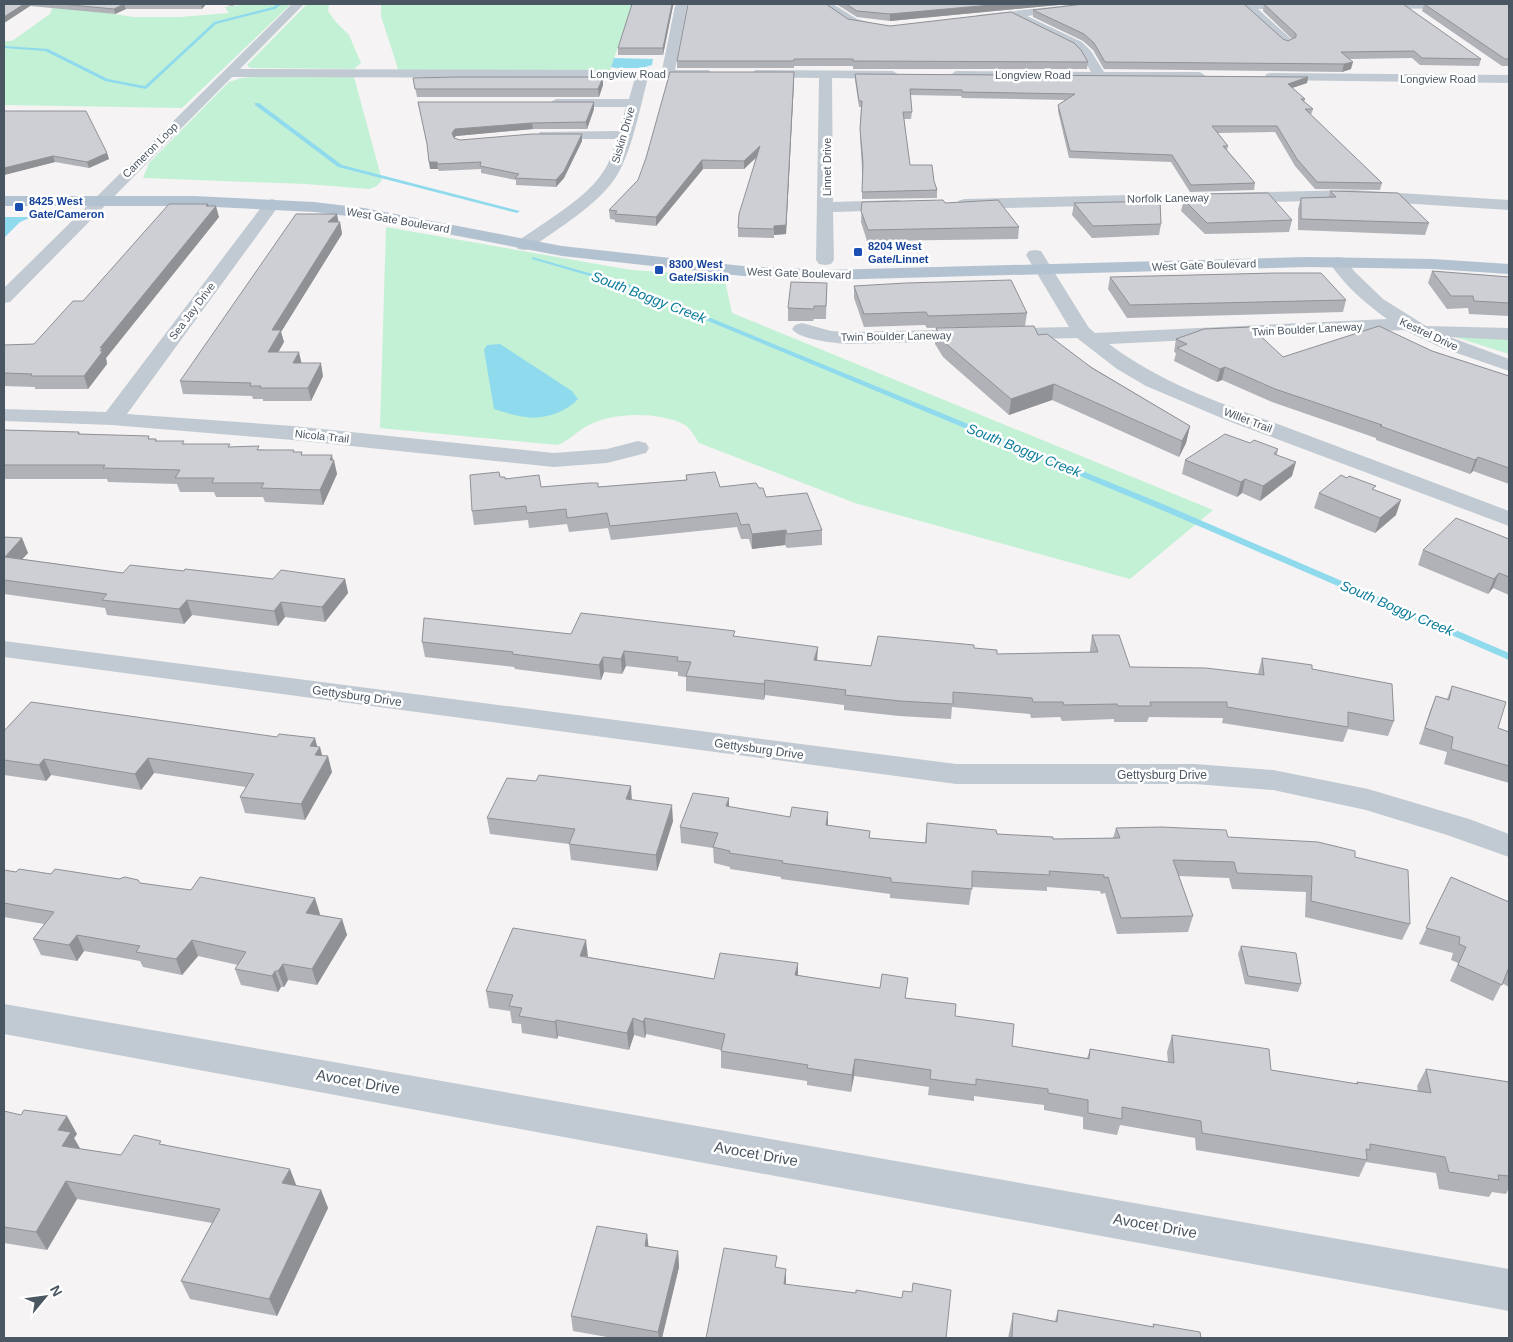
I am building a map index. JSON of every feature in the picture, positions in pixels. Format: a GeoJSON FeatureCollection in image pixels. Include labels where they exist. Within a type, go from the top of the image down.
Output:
{"type":"FeatureCollection","features":[{"type":"Feature","properties":{"kind":"main road","name":"West Gate Boulevard"},"geometry":{"type":"LineString","coordinates":[[4,189],[272,204],[364,213],[524,245],[743,271],[827,276],[1331,248],[1444,252],[1509,257]]}},
{"type":"Feature","properties":{"kind":"main road","name":"West Gate Boulevard"},"geometry":{"type":"LineString","coordinates":[[4,201],[105,195],[246,191],[366,200],[542,232],[670,252],[825,260],[1040,263],[1338,262],[1433,264],[1509,269]]}},
{"type":"Feature","properties":{"kind":"street","name":"Cameron Loop"},"geometry":{"type":"LineString","coordinates":[[4,298],[298,4]]}},
{"type":"Feature","properties":{"kind":"street"},"geometry":{"type":"LineString","coordinates":[[826,4],[853,22],[885,27]]}},
{"type":"Feature","properties":{"kind":"street"},"geometry":{"type":"LineString","coordinates":[[991,4],[1078,46],[1087,54],[1098,75]]}},
{"type":"Feature","properties":{"kind":"street"},"geometry":{"type":"LineString","coordinates":[[1246,5],[1313,6]]}},
{"type":"Feature","properties":{"kind":"street"},"geometry":{"type":"LineString","coordinates":[[1246,5],[1287,42]]}},
{"type":"Feature","properties":{"kind":"street"},"geometry":{"type":"LineString","coordinates":[[668,74],[681,6]]}},
{"type":"Feature","properties":{"kind":"street"},"geometry":{"type":"LineString","coordinates":[[970,19],[1082,6]]}},
{"type":"Feature","properties":{"kind":"street"},"geometry":{"type":"LineString","coordinates":[[1361,6],[1509,6]]}},
{"type":"Feature","properties":{"kind":"street"},"geometry":{"type":"LineString","coordinates":[[1405,6],[1421,17]]}},
{"type":"Feature","properties":{"kind":"street"},"geometry":{"type":"LineString","coordinates":[[1493,68],[1509,79]]}},
{"type":"Feature","properties":{"kind":"street","name":"Longview Road"},"geometry":{"type":"LineString","coordinates":[[228,73],[717,74]]}},
{"type":"Feature","properties":{"kind":"street","name":"Siskin Drive"},"geometry":{"type":"LineString","coordinates":[[524,245],[591,196],[609,176],[617,161],[623,135],[643,74]]}},
{"type":"Feature","properties":{"kind":"street"},"geometry":{"type":"LineString","coordinates":[[747,74],[903,75]]}},
{"type":"Feature","properties":{"kind":"street","name":"Linnet Drive"},"geometry":{"type":"LineString","coordinates":[[825,260],[827,207],[826,74]]}},
{"type":"Feature","properties":{"kind":"street","name":"Longview Road"},"geometry":{"type":"LineString","coordinates":[[942,75],[1209,76]]}},
{"type":"Feature","properties":{"kind":"street","name":"Longview Road"},"geometry":{"type":"LineString","coordinates":[[1258,77],[1509,79]]}},
{"type":"Feature","properties":{"kind":"street"},"geometry":{"type":"LineString","coordinates":[[541,103],[633,103]]}},
{"type":"Feature","properties":{"kind":"street"},"geometry":{"type":"LineString","coordinates":[[533,135],[623,135]]}},
{"type":"Feature","properties":{"kind":"street","name":"Norfolk Laneway"},"geometry":{"type":"LineString","coordinates":[[952,204],[1354,195],[1509,205]]}},
{"type":"Feature","properties":{"kind":"street","name":"Sea Jay Drive"},"geometry":{"type":"LineString","coordinates":[[112,419],[272,204]]}},
{"type":"Feature","properties":{"kind":"street"},"geometry":{"type":"LineString","coordinates":[[827,207],[912,205]]}},
{"type":"Feature","properties":{"kind":"street","name":"Kestrel Drive"},"geometry":{"type":"LineString","coordinates":[[1338,262],[1364,291],[1390,314],[1411,327],[1462,349],[1509,365]]}},
{"type":"Feature","properties":{"kind":"street","name":"Willet Trail"},"geometry":{"type":"LineString","coordinates":[[1040,263],[1085,335],[1124,365],[1169,389],[1509,519]]}},
{"type":"Feature","properties":{"kind":"street","name":"Twin Boulder Laneway"},"geometry":{"type":"LineString","coordinates":[[802,329],[848,338],[1085,335],[1411,327],[1509,334]]}},
{"type":"Feature","properties":{"kind":"street","name":"Nicola Trail"},"geometry":{"type":"LineString","coordinates":[[4,415],[112,419],[293,433],[554,460],[592,458],[638,448]]}},
{"type":"Feature","properties":{"kind":"street","name":"Gettysburg Drive"},"geometry":{"type":"LineString","coordinates":[[4,649],[956,774],[1195,774],[1274,780],[1368,800],[1458,827],[1509,846]]}},
{"type":"Feature","properties":{"kind":"street","name":"Avocet Drive"},"geometry":{"type":"LineString","coordinates":[[4,1019],[1509,1290]]}},
{"type":"Feature","properties":{"kind":"green space"},"geometry":{"type":"Polygon","coordinates":[[[54,4],[133,17],[180,17],[229,13],[225,7],[249,4],[291,4],[182,108],[4,105],[4,41],[12,41],[50,14],[54,4]]]}},
{"type":"Feature","properties":{"kind":"green space"},"geometry":{"type":"Polygon","coordinates":[[[307,4],[329,4],[328,11],[349,35],[361,63],[354,69],[250,68],[247,65],[307,4]]]}},
{"type":"Feature","properties":{"kind":"green space"},"geometry":{"type":"Polygon","coordinates":[[[381,4],[632,4],[610,71],[399,72],[381,16],[381,4]]]}},
{"type":"Feature","properties":{"kind":"green space"},"geometry":{"type":"Polygon","coordinates":[[[260,76],[354,77],[382,180],[377,186],[369,189],[306,184],[143,178],[149,163],[229,82],[241,78],[260,76]]]}},
{"type":"Feature","properties":{"kind":"green space"},"geometry":{"type":"Polygon","coordinates":[[[386,227],[631,270],[724,276],[732,313],[1213,510],[1130,579],[855,503],[699,443],[691,430],[685,425],[663,417],[636,415],[597,421],[558,445],[380,428],[386,227]]]}},
{"type":"Feature","properties":{"kind":"green space"},"geometry":{"type":"Polygon","coordinates":[[[1452,336],[1509,339],[1509,354],[1452,336]]]}},
{"type":"Feature","properties":{"kind":"water"},"geometry":{"type":"Polygon","coordinates":[[[614,58],[653,59],[652,65],[642,68],[616,68],[611,67],[614,58]]]}},
{"type":"Feature","properties":{"kind":"water"},"geometry":{"type":"Polygon","coordinates":[[[4,217],[32,217],[20,222],[4,238],[4,217]]]}},
{"type":"Feature","properties":{"kind":"water"},"geometry":{"type":"Polygon","coordinates":[[[500,344],[572,391],[578,399],[568,408],[554,414],[533,418],[494,409],[484,350],[487,345],[500,344]]]}},
{"type":"Feature","properties":{"kind":"building"},"geometry":{"type":"Polygon","coordinates":[[[4,4],[24,4],[4,17],[4,4]]]}},
{"type":"Feature","properties":{"kind":"building"},"geometry":{"type":"Polygon","coordinates":[[[61,4],[124,4],[114,9],[61,4]]]}},
{"type":"Feature","properties":{"kind":"building"},"geometry":{"type":"Polygon","coordinates":[[[632,4],[672,4],[663,48],[618,48],[632,4]]]}},
{"type":"Feature","properties":{"kind":"building"},"geometry":{"type":"Polygon","coordinates":[[[688,4],[826,4],[848,19],[890,26],[1011,12],[1074,43],[1088,62],[853,61],[853,59],[677,61],[688,4]]]}},
{"type":"Feature","properties":{"kind":"building"},"geometry":{"type":"Polygon","coordinates":[[[846,4],[1002,4],[890,14],[857,11],[846,4]]]}},
{"type":"Feature","properties":{"kind":"building"},"geometry":{"type":"Polygon","coordinates":[[[1084,4],[1244,4],[1283,39],[1288,41],[1296,37],[1296,34],[1264,4],[1403,4],[1481,59],[1422,58],[1414,51],[1341,52],[1353,62],[1344,64],[1105,62],[1094,43],[1084,34],[1033,10],[1084,4]]]}},
{"type":"Feature","properties":{"kind":"building"},"geometry":{"type":"Polygon","coordinates":[[[1424,4],[1509,4],[1509,59],[1505,59],[1424,4]]]}},
{"type":"Feature","properties":{"kind":"building"},"geometry":{"type":"Polygon","coordinates":[[[670,72],[794,72],[786,225],[774,226],[774,229],[738,228],[739,214],[760,146],[744,161],[702,160],[656,217],[615,214],[617,211],[609,210],[638,180],[670,72]]]}},
{"type":"Feature","properties":{"kind":"building"},"geometry":{"type":"Polygon","coordinates":[[[855,74],[1308,77],[1288,84],[1313,109],[1305,109],[1382,183],[1317,182],[1297,159],[1277,126],[1212,126],[1228,146],[1223,146],[1255,183],[1191,185],[1172,155],[1070,151],[1058,105],[1075,94],[910,89],[912,112],[903,112],[910,165],[932,165],[937,190],[862,192],[863,163],[860,129],[862,101],[859,101],[855,74]]]}},
{"type":"Feature","properties":{"kind":"building"},"geometry":{"type":"Polygon","coordinates":[[[603,77],[598,89],[415,89],[413,78],[603,77]]]}},
{"type":"Feature","properties":{"kind":"building"},"geometry":{"type":"Polygon","coordinates":[[[418,102],[594,102],[586,122],[532,123],[455,129],[452,133],[454,138],[460,140],[532,134],[582,134],[564,171],[556,180],[515,178],[519,174],[480,166],[481,162],[438,164],[437,162],[429,162],[418,102]]]}},
{"type":"Feature","properties":{"kind":"building"},"geometry":{"type":"Polygon","coordinates":[[[5,111],[86,111],[107,153],[87,162],[53,156],[4,168],[5,111]]]}},
{"type":"Feature","properties":{"kind":"building"},"geometry":{"type":"Polygon","coordinates":[[[1330,191],[1398,193],[1429,223],[1301,219],[1301,198],[1336,197],[1330,191]]]}},
{"type":"Feature","properties":{"kind":"building"},"geometry":{"type":"Polygon","coordinates":[[[1268,193],[1292,220],[1207,223],[1184,200],[1204,199],[1200,194],[1268,193]]]}},
{"type":"Feature","properties":{"kind":"building"},"geometry":{"type":"Polygon","coordinates":[[[943,200],[945,203],[998,200],[1019,227],[868,230],[861,211],[862,202],[943,200]]]}},
{"type":"Feature","properties":{"kind":"building"},"geometry":{"type":"Polygon","coordinates":[[[1160,201],[1161,224],[1093,226],[1074,203],[1160,201]]]}},
{"type":"Feature","properties":{"kind":"building"},"geometry":{"type":"Polygon","coordinates":[[[169,204],[208,204],[206,206],[216,206],[100,348],[103,348],[100,351],[103,351],[84,376],[31,376],[32,374],[4,373],[4,345],[34,344],[73,301],[83,301],[169,204]]]}},
{"type":"Feature","properties":{"kind":"building"},"geometry":{"type":"Polygon","coordinates":[[[296,214],[337,214],[328,222],[340,222],[272,330],[281,330],[268,352],[299,352],[293,363],[321,363],[308,388],[260,388],[261,386],[250,386],[251,383],[180,381],[296,214]]]}},
{"type":"Feature","properties":{"kind":"building"},"geometry":{"type":"Polygon","coordinates":[[[1432,271],[1509,277],[1509,303],[1474,301],[1473,296],[1451,296],[1432,271]]]}},
{"type":"Feature","properties":{"kind":"building"},"geometry":{"type":"Polygon","coordinates":[[[1321,273],[1346,300],[1130,305],[1110,277],[1321,273]]]}},
{"type":"Feature","properties":{"kind":"building"},"geometry":{"type":"Polygon","coordinates":[[[1011,280],[1027,313],[928,316],[926,312],[864,314],[854,286],[906,283],[1011,280]]]}},
{"type":"Feature","properties":{"kind":"building"},"geometry":{"type":"Polygon","coordinates":[[[791,282],[827,283],[826,306],[814,306],[814,309],[788,308],[791,282]]]}},
{"type":"Feature","properties":{"kind":"building"},"geometry":{"type":"Polygon","coordinates":[[[1034,326],[1038,335],[1047,334],[1092,368],[1190,426],[1182,441],[1054,384],[1011,399],[944,342],[936,328],[1034,326]]]}},
{"type":"Feature","properties":{"kind":"building"},"geometry":{"type":"Polygon","coordinates":[[[1379,326],[1432,351],[1509,376],[1509,468],[1478,457],[1475,460],[1380,426],[1382,425],[1275,389],[1225,367],[1220,369],[1177,348],[1187,344],[1176,339],[1204,329],[1251,327],[1283,357],[1379,326]]]}},
{"type":"Feature","properties":{"kind":"building"},"geometry":{"type":"Polygon","coordinates":[[[4,430],[149,436],[148,439],[156,439],[155,441],[184,441],[182,444],[230,444],[228,447],[259,446],[257,450],[294,450],[293,452],[302,452],[301,455],[332,455],[330,460],[334,460],[320,490],[261,488],[264,483],[212,483],[214,478],[175,478],[180,470],[103,468],[105,465],[4,465],[4,430]]]}},
{"type":"Feature","properties":{"kind":"building"},"geometry":{"type":"Polygon","coordinates":[[[1225,434],[1250,443],[1254,440],[1278,449],[1274,454],[1296,462],[1263,486],[1245,479],[1241,482],[1185,460],[1225,434]]]}},
{"type":"Feature","properties":{"kind":"building"},"geometry":{"type":"Polygon","coordinates":[[[499,472],[500,477],[505,477],[505,479],[539,475],[541,487],[598,483],[598,487],[687,480],[686,475],[715,472],[720,487],[756,483],[759,488],[763,488],[766,497],[807,493],[822,530],[787,534],[786,530],[752,534],[749,524],[741,525],[737,513],[610,526],[607,513],[567,518],[566,509],[527,513],[526,506],[472,511],[470,475],[499,472]]]}},
{"type":"Feature","properties":{"kind":"building"},"geometry":{"type":"Polygon","coordinates":[[[1341,475],[1376,486],[1372,489],[1401,500],[1380,518],[1319,493],[1341,475]]]}},
{"type":"Feature","properties":{"kind":"building"},"geometry":{"type":"Polygon","coordinates":[[[1456,518],[1509,539],[1509,577],[1499,573],[1494,579],[1423,550],[1456,518]]]}},
{"type":"Feature","properties":{"kind":"building"},"geometry":{"type":"Polygon","coordinates":[[[4,537],[22,538],[5,557],[123,573],[130,565],[273,579],[281,570],[345,579],[322,607],[281,602],[274,611],[187,600],[179,609],[102,600],[107,594],[4,580],[4,537]]]}},
{"type":"Feature","properties":{"kind":"building"},"geometry":{"type":"Polygon","coordinates":[[[581,613],[735,631],[733,636],[818,647],[814,660],[871,666],[878,636],[974,645],[974,648],[997,650],[997,654],[1098,652],[1092,635],[1119,635],[1130,667],[1206,668],[1264,675],[1262,658],[1312,665],[1312,669],[1392,684],[1394,721],[1348,712],[1348,727],[1227,707],[1227,702],[1150,702],[1151,706],[1118,706],[1117,704],[1064,705],[1063,702],[1033,702],[1032,698],[953,692],[953,704],[900,701],[845,695],[846,690],[765,680],[764,684],[686,676],[691,662],[677,661],[678,657],[624,651],[621,659],[603,657],[599,665],[512,654],[513,652],[422,642],[424,618],[571,634],[581,613]]]}},
{"type":"Feature","properties":{"kind":"building"},"geometry":{"type":"Polygon","coordinates":[[[1452,686],[1506,702],[1498,728],[1509,732],[1509,766],[1451,749],[1453,737],[1425,728],[1436,696],[1449,700],[1452,686]]]}},
{"type":"Feature","properties":{"kind":"building"},"geometry":{"type":"Polygon","coordinates":[[[31,702],[277,737],[279,734],[315,738],[310,746],[320,747],[315,755],[328,756],[301,804],[240,797],[254,774],[148,758],[135,774],[44,759],[39,765],[4,760],[4,731],[31,702]]]}},
{"type":"Feature","properties":{"kind":"building"},"geometry":{"type":"Polygon","coordinates":[[[539,775],[631,786],[626,799],[672,805],[656,855],[569,844],[575,829],[487,818],[507,778],[536,781],[539,775]]]}},
{"type":"Feature","properties":{"kind":"building"},"geometry":{"type":"Polygon","coordinates":[[[693,793],[729,798],[726,806],[790,817],[792,807],[828,812],[826,825],[870,831],[869,838],[926,843],[927,823],[996,830],[997,834],[1053,837],[1053,839],[1120,838],[1116,828],[1161,827],[1226,830],[1228,837],[1318,842],[1355,851],[1355,857],[1408,870],[1410,924],[1311,901],[1312,876],[1237,873],[1234,862],[1173,860],[1193,916],[1121,918],[1108,877],[1104,878],[1104,875],[1049,871],[1050,875],[972,871],[972,889],[891,882],[891,878],[782,863],[783,861],[729,853],[730,851],[713,847],[718,833],[680,827],[693,793]]]}},
{"type":"Feature","properties":{"kind":"building"},"geometry":{"type":"Polygon","coordinates":[[[19,869],[51,874],[55,869],[119,879],[125,877],[138,880],[140,883],[191,890],[200,877],[315,898],[306,913],[342,919],[312,969],[283,964],[272,976],[235,969],[246,952],[192,940],[176,959],[136,952],[140,946],[77,935],[69,945],[33,939],[54,912],[4,903],[4,870],[16,872],[19,869]]]}},
{"type":"Feature","properties":{"kind":"building"},"geometry":{"type":"Polygon","coordinates":[[[1451,877],[1509,902],[1509,967],[1502,985],[1458,965],[1466,947],[1459,944],[1460,937],[1426,928],[1451,877]]]}},
{"type":"Feature","properties":{"kind":"building"},"geometry":{"type":"Polygon","coordinates":[[[513,928],[586,940],[580,956],[714,979],[720,953],[798,963],[795,975],[880,988],[882,974],[908,978],[905,998],[956,1004],[955,1016],[1014,1024],[1012,1046],[1089,1059],[1090,1049],[1174,1063],[1172,1035],[1269,1049],[1271,1070],[1358,1084],[1357,1082],[1431,1093],[1426,1069],[1509,1082],[1509,1176],[1498,1175],[1499,1180],[1449,1172],[1445,1157],[1370,1144],[1370,1150],[1366,1149],[1367,1160],[1202,1133],[1201,1121],[1122,1107],[1122,1119],[1088,1113],[1088,1100],[1048,1093],[1048,1089],[976,1079],[976,1085],[930,1079],[931,1070],[855,1059],[852,1075],[807,1068],[808,1065],[721,1051],[725,1034],[645,1018],[643,1022],[633,1018],[627,1033],[556,1020],[555,1022],[519,1016],[522,1008],[509,1006],[513,995],[486,991],[513,928]]]}},
{"type":"Feature","properties":{"kind":"building"},"geometry":{"type":"Polygon","coordinates":[[[1241,946],[1296,953],[1301,984],[1248,976],[1241,946]]]}},
{"type":"Feature","properties":{"kind":"building"},"geometry":{"type":"Polygon","coordinates":[[[24,1110],[67,1116],[58,1130],[71,1132],[62,1146],[121,1155],[134,1135],[161,1141],[159,1144],[290,1169],[282,1183],[321,1190],[269,1299],[181,1281],[220,1209],[66,1181],[36,1232],[4,1227],[4,1111],[21,1115],[24,1110]]]}},
{"type":"Feature","properties":{"kind":"building"},"geometry":{"type":"Polygon","coordinates":[[[597,1226],[647,1234],[645,1246],[678,1251],[658,1332],[571,1316],[597,1226]]]}},
{"type":"Feature","properties":{"kind":"building"},"geometry":{"type":"Polygon","coordinates":[[[724,1248],[777,1256],[775,1267],[786,1269],[784,1284],[856,1293],[856,1290],[902,1298],[903,1291],[912,1292],[913,1283],[951,1290],[946,1338],[706,1338],[724,1248]]]}},
{"type":"Feature","properties":{"kind":"building"},"geometry":{"type":"Polygon","coordinates":[[[1058,1310],[1154,1327],[1153,1324],[1200,1332],[1201,1338],[1012,1338],[1013,1313],[1057,1322],[1058,1310]]]}},
{"type":"Feature","properties":{"kind":"waterway"},"geometry":{"type":"LineString","coordinates":[[4,47],[46,50],[107,80],[146,88],[215,23],[274,8],[280,4]]}},
{"type":"Feature","properties":{"kind":"waterway","name":"South Boggy Creek"},"geometry":{"type":"LineString","coordinates":[[257,104],[340,166],[517,211]]}},
{"type":"Feature","properties":{"kind":"waterway","name":"South Boggy Creek"},"geometry":{"type":"LineString","coordinates":[[534,258],[626,285],[1167,509],[1509,657]]}},
{"type":"Feature","properties":{"kind":"place","name":"8425 West Gate/Cameron"},"geometry":{"type":"Point","coordinates":[19,207]}},
{"type":"Feature","properties":{"kind":"place","name":"8204 West Gate/Linnet"},"geometry":{"type":"Point","coordinates":[858,252]}},
{"type":"Feature","properties":{"kind":"place","name":"8300 West Gate/Siskin"},"geometry":{"type":"Point","coordinates":[659,270]}}]}
